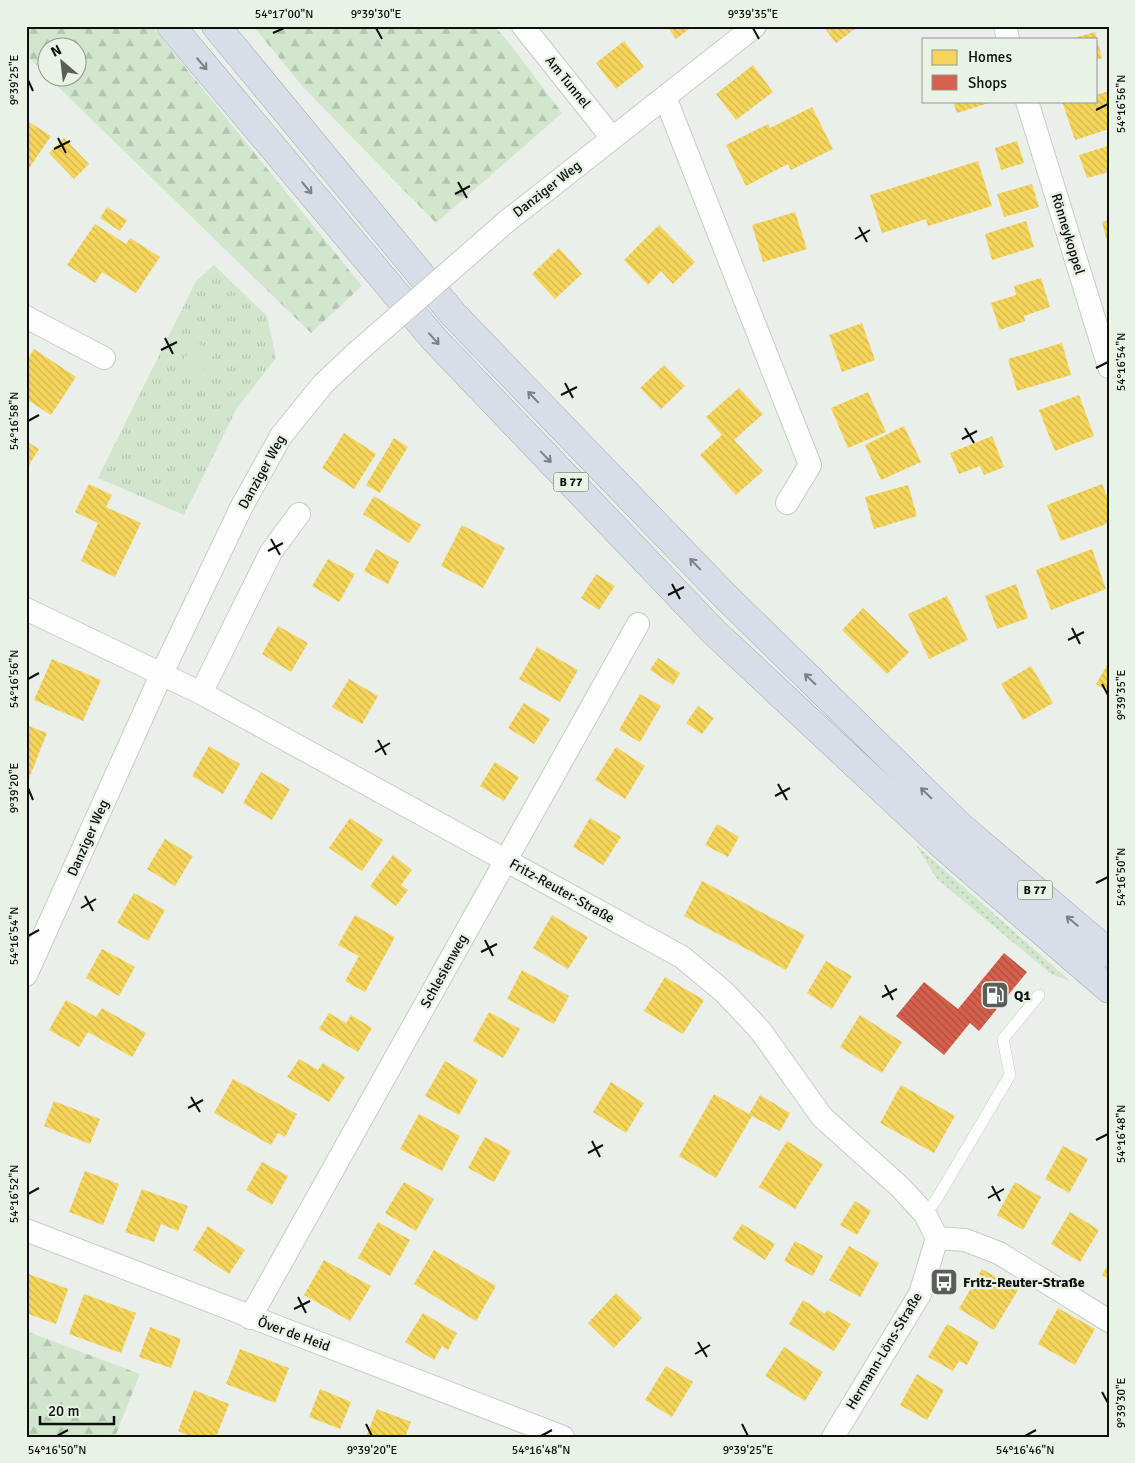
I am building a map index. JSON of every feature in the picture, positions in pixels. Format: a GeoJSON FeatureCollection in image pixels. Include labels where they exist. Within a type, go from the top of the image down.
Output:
{"type":"FeatureCollection","features":[{"type":"Feature","properties":{"kind":"highway","name":"B 77"},"geometry":{"type":"LineString","coordinates":[[171,26],[434,339],[714,632],[942,845],[1109,990]]}},
{"type":"Feature","properties":{"kind":"highway","name":"B 77"},"geometry":{"type":"LineString","coordinates":[[216,26],[453,314],[725,596],[961,827],[1109,953]]}},
{"type":"Feature","properties":{"kind":"highway"},"geometry":{"type":"LineString","coordinates":[[961,827],[1026,860],[1109,929]]}},
{"type":"Feature","properties":{"kind":"street","name":"Am Tunnel"},"geometry":{"type":"LineString","coordinates":[[523,26],[612,138]]}},
{"type":"Feature","properties":{"kind":"street","name":"Danziger Weg"},"geometry":{"type":"LineString","coordinates":[[26,975],[162,673],[242,506],[281,436],[323,384],[506,222],[755,26]]}},
{"type":"Feature","properties":{"kind":"street"},"geometry":{"type":"LineString","coordinates":[[1004,26],[1008,38]]}},
{"type":"Feature","properties":{"kind":"street"},"geometry":{"type":"LineString","coordinates":[[665,97],[810,466],[787,504]]}},
{"type":"Feature","properties":{"kind":"street","name":"Rönneykoppel"},"geometry":{"type":"LineString","coordinates":[[1027,102],[1109,367]]}},
{"type":"Feature","properties":{"kind":"street"},"geometry":{"type":"LineString","coordinates":[[26,317],[104,358]]}},
{"type":"Feature","properties":{"kind":"street"},"geometry":{"type":"LineString","coordinates":[[201,693],[271,552],[299,514]]}},
{"type":"Feature","properties":{"kind":"street","name":"Fritz-Reuter-Straße"},"geometry":{"type":"LineString","coordinates":[[26,609],[201,693],[682,957],[717,986],[760,1030],[822,1117],[900,1187],[925,1214]]}},
{"type":"Feature","properties":{"kind":"street","name":"Schlesienweg"},"geometry":{"type":"LineString","coordinates":[[250,1318],[638,624]]}},
{"type":"Feature","properties":{"kind":"street"},"geometry":{"type":"LineString","coordinates":[[925,1214],[938,1238],[965,1240],[999,1253],[1109,1321]]}},
{"type":"Feature","properties":{"kind":"street","name":"Över de Heid"},"geometry":{"type":"LineString","coordinates":[[26,1230],[250,1318],[563,1437]]}},
{"type":"Feature","properties":{"kind":"street","name":"Hermann-Löns-Straße"},"geometry":{"type":"LineString","coordinates":[[833,1437],[920,1294],[938,1238]]}},
{"type":"Feature","properties":{"kind":"lane"},"geometry":{"type":"LineString","coordinates":[[925,1214],[936,1200],[1010,1076],[1003,1039],[1039,995]]}},
{"type":"Feature","properties":{"kind":"green space"},"geometry":{"type":"Polygon","coordinates":[[[26,26],[152,26],[362,286],[311,333],[59,88],[88,88],[88,38],[38,38],[38,67],[26,55],[26,26]]]}},
{"type":"Feature","properties":{"kind":"green space"},"geometry":{"type":"Polygon","coordinates":[[[253,26],[494,26],[510,44],[562,113],[436,223],[303,87],[253,26]]]}},
{"type":"Feature","properties":{"kind":"green space"},"geometry":{"type":"Polygon","coordinates":[[[214,265],[267,316],[276,358],[237,408],[184,515],[98,478],[196,281],[214,265]]]}},
{"type":"Feature","properties":{"kind":"green space"},"geometry":{"type":"Polygon","coordinates":[[[194,341],[215,352],[200,378],[180,367],[194,341]]]}},
{"type":"Feature","properties":{"kind":"green space"},"geometry":{"type":"Polygon","coordinates":[[[916,845],[1070,981],[1051,974],[937,879],[916,845]]]}},
{"type":"Feature","properties":{"kind":"green space"},"geometry":{"type":"Polygon","coordinates":[[[26,1331],[140,1374],[115,1437],[26,1437],[26,1331]]]}},
{"type":"Feature","properties":{"kind":"building: Homes"},"geometry":{"type":"Polygon","coordinates":[[[667,26],[693,26],[676,39],[667,26]]]}},
{"type":"Feature","properties":{"kind":"building: Homes"},"geometry":{"type":"Polygon","coordinates":[[[823,26],[859,26],[836,43],[823,26]]]}},
{"type":"Feature","properties":{"kind":"building: Homes"},"geometry":{"type":"Polygon","coordinates":[[[1095,32],[1097,38],[1074,38],[1095,32]]]}},
{"type":"Feature","properties":{"kind":"building: Homes"},"geometry":{"type":"Polygon","coordinates":[[[624,41],[644,67],[616,89],[596,63],[624,41]]]}},
{"type":"Feature","properties":{"kind":"building: Homes"},"geometry":{"type":"Polygon","coordinates":[[[1098,43],[1102,58],[1098,59],[1098,43]]]}},
{"type":"Feature","properties":{"kind":"building: Homes"},"geometry":{"type":"Polygon","coordinates":[[[753,65],[773,92],[736,120],[716,94],[753,65]]]}},
{"type":"Feature","properties":{"kind":"building: Homes"},"geometry":{"type":"Polygon","coordinates":[[[1109,91],[1109,129],[1075,140],[1062,102],[1098,102],[1098,94],[1109,91]]]}},
{"type":"Feature","properties":{"kind":"building: Homes"},"geometry":{"type":"Polygon","coordinates":[[[953,102],[992,102],[957,113],[953,102]]]}},
{"type":"Feature","properties":{"kind":"building: Homes"},"geometry":{"type":"Polygon","coordinates":[[[812,107],[833,149],[791,170],[788,164],[746,186],[726,145],[768,124],[770,128],[812,107]]]}},
{"type":"Feature","properties":{"kind":"building: Homes"},"geometry":{"type":"Polygon","coordinates":[[[26,120],[51,136],[26,173],[26,120]]]}},
{"type":"Feature","properties":{"kind":"building: Homes"},"geometry":{"type":"Polygon","coordinates":[[[64,138],[89,164],[74,179],[49,153],[64,138]]]}},
{"type":"Feature","properties":{"kind":"building: Homes"},"geometry":{"type":"Polygon","coordinates":[[[1017,141],[1024,163],[1001,170],[995,148],[1017,141]]]}},
{"type":"Feature","properties":{"kind":"building: Homes"},"geometry":{"type":"Polygon","coordinates":[[[1108,146],[1109,172],[1087,178],[1079,155],[1108,146]]]}},
{"type":"Feature","properties":{"kind":"building: Homes"},"geometry":{"type":"Polygon","coordinates":[[[978,161],[992,206],[928,226],[926,219],[882,233],[870,195],[978,161]]]}},
{"type":"Feature","properties":{"kind":"building: Homes"},"geometry":{"type":"Polygon","coordinates":[[[1032,184],[1039,207],[1004,217],[997,194],[1032,184]]]}},
{"type":"Feature","properties":{"kind":"building: Homes"},"geometry":{"type":"Polygon","coordinates":[[[107,207],[127,220],[120,231],[100,218],[107,207]]]}},
{"type":"Feature","properties":{"kind":"building: Homes"},"geometry":{"type":"Polygon","coordinates":[[[795,212],[807,249],[763,262],[752,225],[795,212]]]}},
{"type":"Feature","properties":{"kind":"building: Homes"},"geometry":{"type":"Polygon","coordinates":[[[1109,220],[1109,245],[1108,245],[1102,222],[1109,220]]]}},
{"type":"Feature","properties":{"kind":"building: Homes"},"geometry":{"type":"Polygon","coordinates":[[[1026,221],[1034,247],[992,260],[985,234],[1026,221]]]}},
{"type":"Feature","properties":{"kind":"building: Homes"},"geometry":{"type":"Polygon","coordinates":[[[95,224],[126,244],[130,238],[160,257],[136,293],[102,272],[95,283],[67,265],[95,224]]]}},
{"type":"Feature","properties":{"kind":"building: Homes"},"geometry":{"type":"Polygon","coordinates":[[[659,225],[695,262],[673,284],[661,271],[648,285],[624,260],[659,225]]]}},
{"type":"Feature","properties":{"kind":"building: Homes"},"geometry":{"type":"Polygon","coordinates":[[[559,248],[582,274],[555,299],[532,274],[559,248]]]}},
{"type":"Feature","properties":{"kind":"building: Homes"},"geometry":{"type":"Polygon","coordinates":[[[1041,278],[1050,307],[1024,316],[1025,321],[1000,330],[991,303],[1016,295],[1014,286],[1041,278]]]}},
{"type":"Feature","properties":{"kind":"building: Homes"},"geometry":{"type":"Polygon","coordinates":[[[862,323],[875,360],[842,372],[829,335],[862,323]]]}},
{"type":"Feature","properties":{"kind":"building: Homes"},"geometry":{"type":"Polygon","coordinates":[[[1062,343],[1071,375],[1017,391],[1008,359],[1062,343]]]}},
{"type":"Feature","properties":{"kind":"building: Homes"},"geometry":{"type":"Polygon","coordinates":[[[34,349],[76,377],[51,415],[26,399],[26,361],[34,349]]]}},
{"type":"Feature","properties":{"kind":"building: Homes"},"geometry":{"type":"Polygon","coordinates":[[[664,365],[685,386],[661,409],[640,388],[664,365]]]}},
{"type":"Feature","properties":{"kind":"building: Homes"},"geometry":{"type":"Polygon","coordinates":[[[739,388],[763,414],[734,440],[763,471],[736,495],[700,455],[722,435],[706,417],[739,388]]]}},
{"type":"Feature","properties":{"kind":"building: Homes"},"geometry":{"type":"Polygon","coordinates":[[[868,392],[886,432],[848,448],[831,408],[868,392]]]}},
{"type":"Feature","properties":{"kind":"building: Homes"},"geometry":{"type":"Polygon","coordinates":[[[1079,395],[1094,436],[1055,451],[1039,410],[1079,395]]]}},
{"type":"Feature","properties":{"kind":"building: Homes"},"geometry":{"type":"Polygon","coordinates":[[[904,426],[921,462],[881,480],[865,445],[904,426]]]}},
{"type":"Feature","properties":{"kind":"building: Homes"},"geometry":{"type":"Polygon","coordinates":[[[344,433],[376,454],[354,489],[322,468],[344,433]]]}},
{"type":"Feature","properties":{"kind":"building: Homes"},"geometry":{"type":"Polygon","coordinates":[[[992,436],[1004,467],[984,475],[980,466],[959,474],[950,453],[992,436]]]}},
{"type":"Feature","properties":{"kind":"building: Homes"},"geometry":{"type":"Polygon","coordinates":[[[394,438],[408,447],[380,493],[366,485],[394,438]]]}},
{"type":"Feature","properties":{"kind":"building: Homes"},"geometry":{"type":"Polygon","coordinates":[[[26,441],[39,449],[26,470],[26,441]]]}},
{"type":"Feature","properties":{"kind":"building: Homes"},"geometry":{"type":"Polygon","coordinates":[[[89,484],[112,495],[106,507],[141,523],[115,577],[81,561],[98,523],[75,512],[89,484]]]}},
{"type":"Feature","properties":{"kind":"building: Homes"},"geometry":{"type":"Polygon","coordinates":[[[1102,484],[1109,501],[1109,523],[1061,541],[1047,505],[1102,484]]]}},
{"type":"Feature","properties":{"kind":"building: Homes"},"geometry":{"type":"Polygon","coordinates":[[[908,485],[917,516],[874,529],[865,497],[908,485]]]}},
{"type":"Feature","properties":{"kind":"building: Homes"},"geometry":{"type":"Polygon","coordinates":[[[374,496],[421,525],[409,543],[363,514],[374,496]]]}},
{"type":"Feature","properties":{"kind":"building: Homes"},"geometry":{"type":"Polygon","coordinates":[[[462,525],[505,548],[483,588],[441,566],[462,525]]]}},
{"type":"Feature","properties":{"kind":"building: Homes"},"geometry":{"type":"Polygon","coordinates":[[[376,549],[399,562],[388,584],[364,571],[376,549]]]}},
{"type":"Feature","properties":{"kind":"building: Homes"},"geometry":{"type":"Polygon","coordinates":[[[1092,549],[1106,589],[1051,610],[1036,570],[1092,549]]]}},
{"type":"Feature","properties":{"kind":"building: Homes"},"geometry":{"type":"Polygon","coordinates":[[[328,559],[355,574],[339,602],[312,586],[328,559]]]}},
{"type":"Feature","properties":{"kind":"building: Homes"},"geometry":{"type":"Polygon","coordinates":[[[596,574],[615,586],[599,610],[581,598],[596,574]]]}},
{"type":"Feature","properties":{"kind":"building: Homes"},"geometry":{"type":"Polygon","coordinates":[[[1016,584],[1028,618],[997,629],[985,596],[1016,584]]]}},
{"type":"Feature","properties":{"kind":"building: Homes"},"geometry":{"type":"Polygon","coordinates":[[[947,596],[968,640],[929,659],[908,614],[947,596]]]}},
{"type":"Feature","properties":{"kind":"building: Homes"},"geometry":{"type":"Polygon","coordinates":[[[863,608],[909,652],[887,674],[842,630],[863,608]]]}},
{"type":"Feature","properties":{"kind":"building: Homes"},"geometry":{"type":"Polygon","coordinates":[[[278,626],[308,643],[291,672],[262,654],[278,626]]]}},
{"type":"Feature","properties":{"kind":"building: Homes"},"geometry":{"type":"Polygon","coordinates":[[[537,647],[578,670],[560,702],[519,679],[537,647]]]}},
{"type":"Feature","properties":{"kind":"building: Homes"},"geometry":{"type":"Polygon","coordinates":[[[658,658],[680,673],[673,685],[650,670],[658,658]]]}},
{"type":"Feature","properties":{"kind":"building: Homes"},"geometry":{"type":"Polygon","coordinates":[[[52,659],[101,680],[83,721],[34,700],[52,659]]]}},
{"type":"Feature","properties":{"kind":"building: Homes"},"geometry":{"type":"Polygon","coordinates":[[[1109,662],[1109,692],[1096,684],[1109,662]]]}},
{"type":"Feature","properties":{"kind":"building: Homes"},"geometry":{"type":"Polygon","coordinates":[[[1031,666],[1053,703],[1023,720],[1001,684],[1031,666]]]}},
{"type":"Feature","properties":{"kind":"building: Homes"},"geometry":{"type":"Polygon","coordinates":[[[349,679],[378,696],[362,724],[332,707],[349,679]]]}},
{"type":"Feature","properties":{"kind":"building: Homes"},"geometry":{"type":"Polygon","coordinates":[[[640,694],[661,706],[640,742],[619,730],[640,694]]]}},
{"type":"Feature","properties":{"kind":"building: Homes"},"geometry":{"type":"Polygon","coordinates":[[[524,703],[550,719],[534,744],[508,728],[524,703]]]}},
{"type":"Feature","properties":{"kind":"building: Homes"},"geometry":{"type":"Polygon","coordinates":[[[698,706],[714,718],[702,734],[686,723],[698,706]]]}},
{"type":"Feature","properties":{"kind":"building: Homes"},"geometry":{"type":"Polygon","coordinates":[[[26,725],[47,733],[26,786],[26,725]]]}},
{"type":"Feature","properties":{"kind":"building: Homes"},"geometry":{"type":"Polygon","coordinates":[[[209,746],[240,764],[223,794],[192,776],[209,746]]]}},
{"type":"Feature","properties":{"kind":"building: Homes"},"geometry":{"type":"Polygon","coordinates":[[[616,747],[645,766],[625,799],[595,780],[616,747]]]}},
{"type":"Feature","properties":{"kind":"building: Homes"},"geometry":{"type":"Polygon","coordinates":[[[495,762],[519,777],[504,801],[480,786],[495,762]]]}},
{"type":"Feature","properties":{"kind":"building: Homes"},"geometry":{"type":"Polygon","coordinates":[[[261,772],[290,789],[272,820],[243,803],[261,772]]]}},
{"type":"Feature","properties":{"kind":"building: Homes"},"geometry":{"type":"Polygon","coordinates":[[[350,818],[383,840],[362,871],[329,848],[350,818]]]}},
{"type":"Feature","properties":{"kind":"building: Homes"},"geometry":{"type":"Polygon","coordinates":[[[590,818],[621,837],[603,865],[573,847],[590,818]]]}},
{"type":"Feature","properties":{"kind":"building: Homes"},"geometry":{"type":"Polygon","coordinates":[[[717,824],[739,837],[728,857],[705,845],[717,824]]]}},
{"type":"Feature","properties":{"kind":"building: Homes"},"geometry":{"type":"Polygon","coordinates":[[[165,839],[193,856],[175,886],[147,869],[165,839]]]}},
{"type":"Feature","properties":{"kind":"building: Homes"},"geometry":{"type":"Polygon","coordinates":[[[393,855],[412,870],[401,885],[408,890],[396,906],[370,886],[393,855]]]}},
{"type":"Feature","properties":{"kind":"building: Homes"},"geometry":{"type":"Polygon","coordinates":[[[702,881],[805,935],[786,970],[684,916],[702,881]]]}},
{"type":"Feature","properties":{"kind":"building: Homes"},"geometry":{"type":"Polygon","coordinates":[[[134,893],[165,910],[148,941],[117,923],[134,893]]]}},
{"type":"Feature","properties":{"kind":"building: Homes"},"geometry":{"type":"Polygon","coordinates":[[[355,915],[395,937],[365,992],[345,981],[359,956],[338,945],[355,915]]]}},
{"type":"Feature","properties":{"kind":"building: Homes"},"geometry":{"type":"Polygon","coordinates":[[[552,915],[588,937],[568,969],[533,948],[552,915]]]}},
{"type":"Feature","properties":{"kind":"building: Homes"},"geometry":{"type":"Polygon","coordinates":[[[102,949],[135,967],[119,996],[86,978],[102,949]]]}},
{"type":"Feature","properties":{"kind":"building: Homes"},"geometry":{"type":"Polygon","coordinates":[[[826,961],[852,976],[832,1009],[807,993],[826,961]]]}},
{"type":"Feature","properties":{"kind":"building: Homes"},"geometry":{"type":"Polygon","coordinates":[[[522,970],[569,996],[554,1024],[507,999],[522,970]]]}},
{"type":"Feature","properties":{"kind":"building: Homes"},"geometry":{"type":"Polygon","coordinates":[[[665,977],[704,1000],[683,1034],[644,1011],[665,977]]]}},
{"type":"Feature","properties":{"kind":"building: Homes"},"geometry":{"type":"Polygon","coordinates":[[[66,1000],[96,1017],[102,1008],[146,1033],[132,1057],[88,1032],[79,1047],[49,1030],[66,1000]]]}},
{"type":"Feature","properties":{"kind":"building: Homes"},"geometry":{"type":"Polygon","coordinates":[[[489,1012],[520,1029],[503,1058],[473,1041],[489,1012]]]}},
{"type":"Feature","properties":{"kind":"building: Homes"},"geometry":{"type":"Polygon","coordinates":[[[329,1013],[346,1023],[351,1015],[372,1028],[358,1052],[319,1029],[329,1013]]]}},
{"type":"Feature","properties":{"kind":"building: Homes"},"geometry":{"type":"Polygon","coordinates":[[[860,1015],[902,1042],[882,1073],[840,1047],[860,1015]]]}},
{"type":"Feature","properties":{"kind":"building: Homes"},"geometry":{"type":"Polygon","coordinates":[[[299,1059],[318,1070],[323,1063],[345,1077],[329,1102],[287,1077],[299,1059]]]}},
{"type":"Feature","properties":{"kind":"building: Homes"},"geometry":{"type":"Polygon","coordinates":[[[445,1061],[478,1080],[459,1115],[425,1096],[445,1061]]]}},
{"type":"Feature","properties":{"kind":"building: Homes"},"geometry":{"type":"Polygon","coordinates":[[[233,1079],[297,1114],[285,1137],[278,1133],[271,1145],[214,1113],[233,1079]]]}},
{"type":"Feature","properties":{"kind":"building: Homes"},"geometry":{"type":"Polygon","coordinates":[[[611,1082],[644,1103],[626,1133],[593,1112],[611,1082]]]}},
{"type":"Feature","properties":{"kind":"building: Homes"},"geometry":{"type":"Polygon","coordinates":[[[901,1085],[955,1116],[934,1153],[880,1123],[901,1085]]]}},
{"type":"Feature","properties":{"kind":"building: Homes"},"geometry":{"type":"Polygon","coordinates":[[[714,1094],[749,1114],[760,1095],[790,1113],[780,1131],[752,1116],[716,1178],[679,1156],[714,1094]]]}},
{"type":"Feature","properties":{"kind":"building: Homes"},"geometry":{"type":"Polygon","coordinates":[[[54,1101],[100,1119],[90,1144],[44,1126],[54,1101]]]}},
{"type":"Feature","properties":{"kind":"building: Homes"},"geometry":{"type":"Polygon","coordinates":[[[419,1114],[460,1136],[442,1171],[400,1149],[419,1114]]]}},
{"type":"Feature","properties":{"kind":"building: Homes"},"geometry":{"type":"Polygon","coordinates":[[[485,1137],[511,1151],[494,1182],[468,1168],[485,1137]]]}},
{"type":"Feature","properties":{"kind":"building: Homes"},"geometry":{"type":"Polygon","coordinates":[[[787,1141],[823,1164],[795,1209],[759,1187],[787,1141]]]}},
{"type":"Feature","properties":{"kind":"building: Homes"},"geometry":{"type":"Polygon","coordinates":[[[1063,1146],[1088,1159],[1069,1193],[1045,1179],[1063,1146]]]}},
{"type":"Feature","properties":{"kind":"building: Homes"},"geometry":{"type":"Polygon","coordinates":[[[262,1162],[288,1176],[272,1205],[246,1190],[262,1162]]]}},
{"type":"Feature","properties":{"kind":"building: Homes"},"geometry":{"type":"Polygon","coordinates":[[[85,1171],[119,1184],[103,1225],[69,1212],[85,1171]]]}},
{"type":"Feature","properties":{"kind":"building: Homes"},"geometry":{"type":"Polygon","coordinates":[[[404,1182],[434,1199],[416,1231],[385,1213],[404,1182]]]}},
{"type":"Feature","properties":{"kind":"building: Homes"},"geometry":{"type":"Polygon","coordinates":[[[1015,1182],[1041,1197],[1023,1230],[997,1215],[1015,1182]]]}},
{"type":"Feature","properties":{"kind":"building: Homes"},"geometry":{"type":"Polygon","coordinates":[[[142,1189],[188,1206],[178,1231],[161,1224],[154,1242],[125,1232],[142,1189]]]}},
{"type":"Feature","properties":{"kind":"building: Homes"},"geometry":{"type":"Polygon","coordinates":[[[855,1201],[871,1211],[857,1235],[840,1225],[855,1201]]]}},
{"type":"Feature","properties":{"kind":"building: Homes"},"geometry":{"type":"Polygon","coordinates":[[[1070,1212],[1099,1230],[1080,1262],[1051,1244],[1070,1212]]]}},
{"type":"Feature","properties":{"kind":"building: Homes"},"geometry":{"type":"Polygon","coordinates":[[[378,1222],[410,1240],[390,1276],[358,1258],[378,1222]]]}},
{"type":"Feature","properties":{"kind":"building: Homes"},"geometry":{"type":"Polygon","coordinates":[[[742,1224],[775,1244],[765,1260],[732,1239],[742,1224]]]}},
{"type":"Feature","properties":{"kind":"building: Homes"},"geometry":{"type":"Polygon","coordinates":[[[208,1226],[245,1250],[229,1274],[193,1250],[208,1226]]]}},
{"type":"Feature","properties":{"kind":"building: Homes"},"geometry":{"type":"Polygon","coordinates":[[[795,1241],[823,1256],[813,1276],[784,1261],[795,1241]]]}},
{"type":"Feature","properties":{"kind":"building: Homes"},"geometry":{"type":"Polygon","coordinates":[[[849,1246],[879,1263],[860,1297],[829,1280],[849,1246]]]}},
{"type":"Feature","properties":{"kind":"building: Homes"},"geometry":{"type":"Polygon","coordinates":[[[434,1250],[496,1286],[476,1321],[414,1284],[434,1250]]]}},
{"type":"Feature","properties":{"kind":"building: Homes"},"geometry":{"type":"Polygon","coordinates":[[[324,1260],[371,1286],[350,1321],[304,1295],[324,1260]]]}},
{"type":"Feature","properties":{"kind":"building: Homes"},"geometry":{"type":"Polygon","coordinates":[[[1109,1263],[1109,1279],[1102,1275],[1109,1263]]]}},
{"type":"Feature","properties":{"kind":"building: Homes"},"geometry":{"type":"Polygon","coordinates":[[[982,1269],[1018,1290],[994,1330],[959,1309],[982,1269]]]}},
{"type":"Feature","properties":{"kind":"building: Homes"},"geometry":{"type":"Polygon","coordinates":[[[26,1273],[68,1289],[56,1324],[26,1313],[26,1273]]]}},
{"type":"Feature","properties":{"kind":"building: Homes"},"geometry":{"type":"Polygon","coordinates":[[[616,1293],[642,1318],[614,1348],[588,1323],[616,1293]]]}},
{"type":"Feature","properties":{"kind":"building: Homes"},"geometry":{"type":"Polygon","coordinates":[[[84,1294],[136,1313],[121,1353],[69,1334],[84,1294]]]}},
{"type":"Feature","properties":{"kind":"building: Homes"},"geometry":{"type":"Polygon","coordinates":[[[803,1300],[825,1314],[827,1310],[851,1324],[834,1351],[789,1324],[803,1300]]]}},
{"type":"Feature","properties":{"kind":"building: Homes"},"geometry":{"type":"Polygon","coordinates":[[[1058,1308],[1095,1329],[1075,1365],[1038,1344],[1058,1308]]]}},
{"type":"Feature","properties":{"kind":"building: Homes"},"geometry":{"type":"Polygon","coordinates":[[[423,1313],[457,1333],[448,1350],[442,1346],[434,1360],[405,1342],[423,1313]]]}},
{"type":"Feature","properties":{"kind":"building: Homes"},"geometry":{"type":"Polygon","coordinates":[[[947,1324],[979,1342],[967,1365],[959,1361],[953,1371],[928,1357],[947,1324]]]}},
{"type":"Feature","properties":{"kind":"building: Homes"},"geometry":{"type":"Polygon","coordinates":[[[150,1327],[181,1339],[171,1368],[139,1357],[150,1327]]]}},
{"type":"Feature","properties":{"kind":"building: Homes"},"geometry":{"type":"Polygon","coordinates":[[[784,1347],[823,1372],[805,1401],[765,1376],[784,1347]]]}},
{"type":"Feature","properties":{"kind":"building: Homes"},"geometry":{"type":"Polygon","coordinates":[[[240,1349],[289,1368],[275,1403],[226,1384],[240,1349]]]}},
{"type":"Feature","properties":{"kind":"building: Homes"},"geometry":{"type":"Polygon","coordinates":[[[666,1366],[693,1382],[672,1417],[645,1400],[666,1366]]]}},
{"type":"Feature","properties":{"kind":"building: Homes"},"geometry":{"type":"Polygon","coordinates":[[[917,1374],[944,1390],[927,1420],[900,1405],[917,1374]]]}},
{"type":"Feature","properties":{"kind":"building: Homes"},"geometry":{"type":"Polygon","coordinates":[[[320,1389],[351,1402],[340,1429],[309,1417],[320,1389]]]}},
{"type":"Feature","properties":{"kind":"building: Homes"},"geometry":{"type":"Polygon","coordinates":[[[194,1390],[229,1404],[216,1437],[192,1437],[178,1431],[194,1390]]]}},
{"type":"Feature","properties":{"kind":"building: Homes"},"geometry":{"type":"Polygon","coordinates":[[[377,1409],[411,1422],[405,1437],[366,1437],[377,1409]]]}},
{"type":"Feature","properties":{"kind":"building: Shops"},"geometry":{"type":"Polygon","coordinates":[[[1004,953],[1027,972],[979,1031],[970,1023],[944,1055],[896,1016],[924,982],[958,1009],[1004,953]]]}},
{"type":"Feature","properties":{"kind":"place","name":"Q1"},"geometry":{"type":"Point","coordinates":[995,995]}},
{"type":"Feature","properties":{"kind":"place","name":"Fritz-Reuter-Straße"},"geometry":{"type":"Point","coordinates":[944,1282]}}]}
